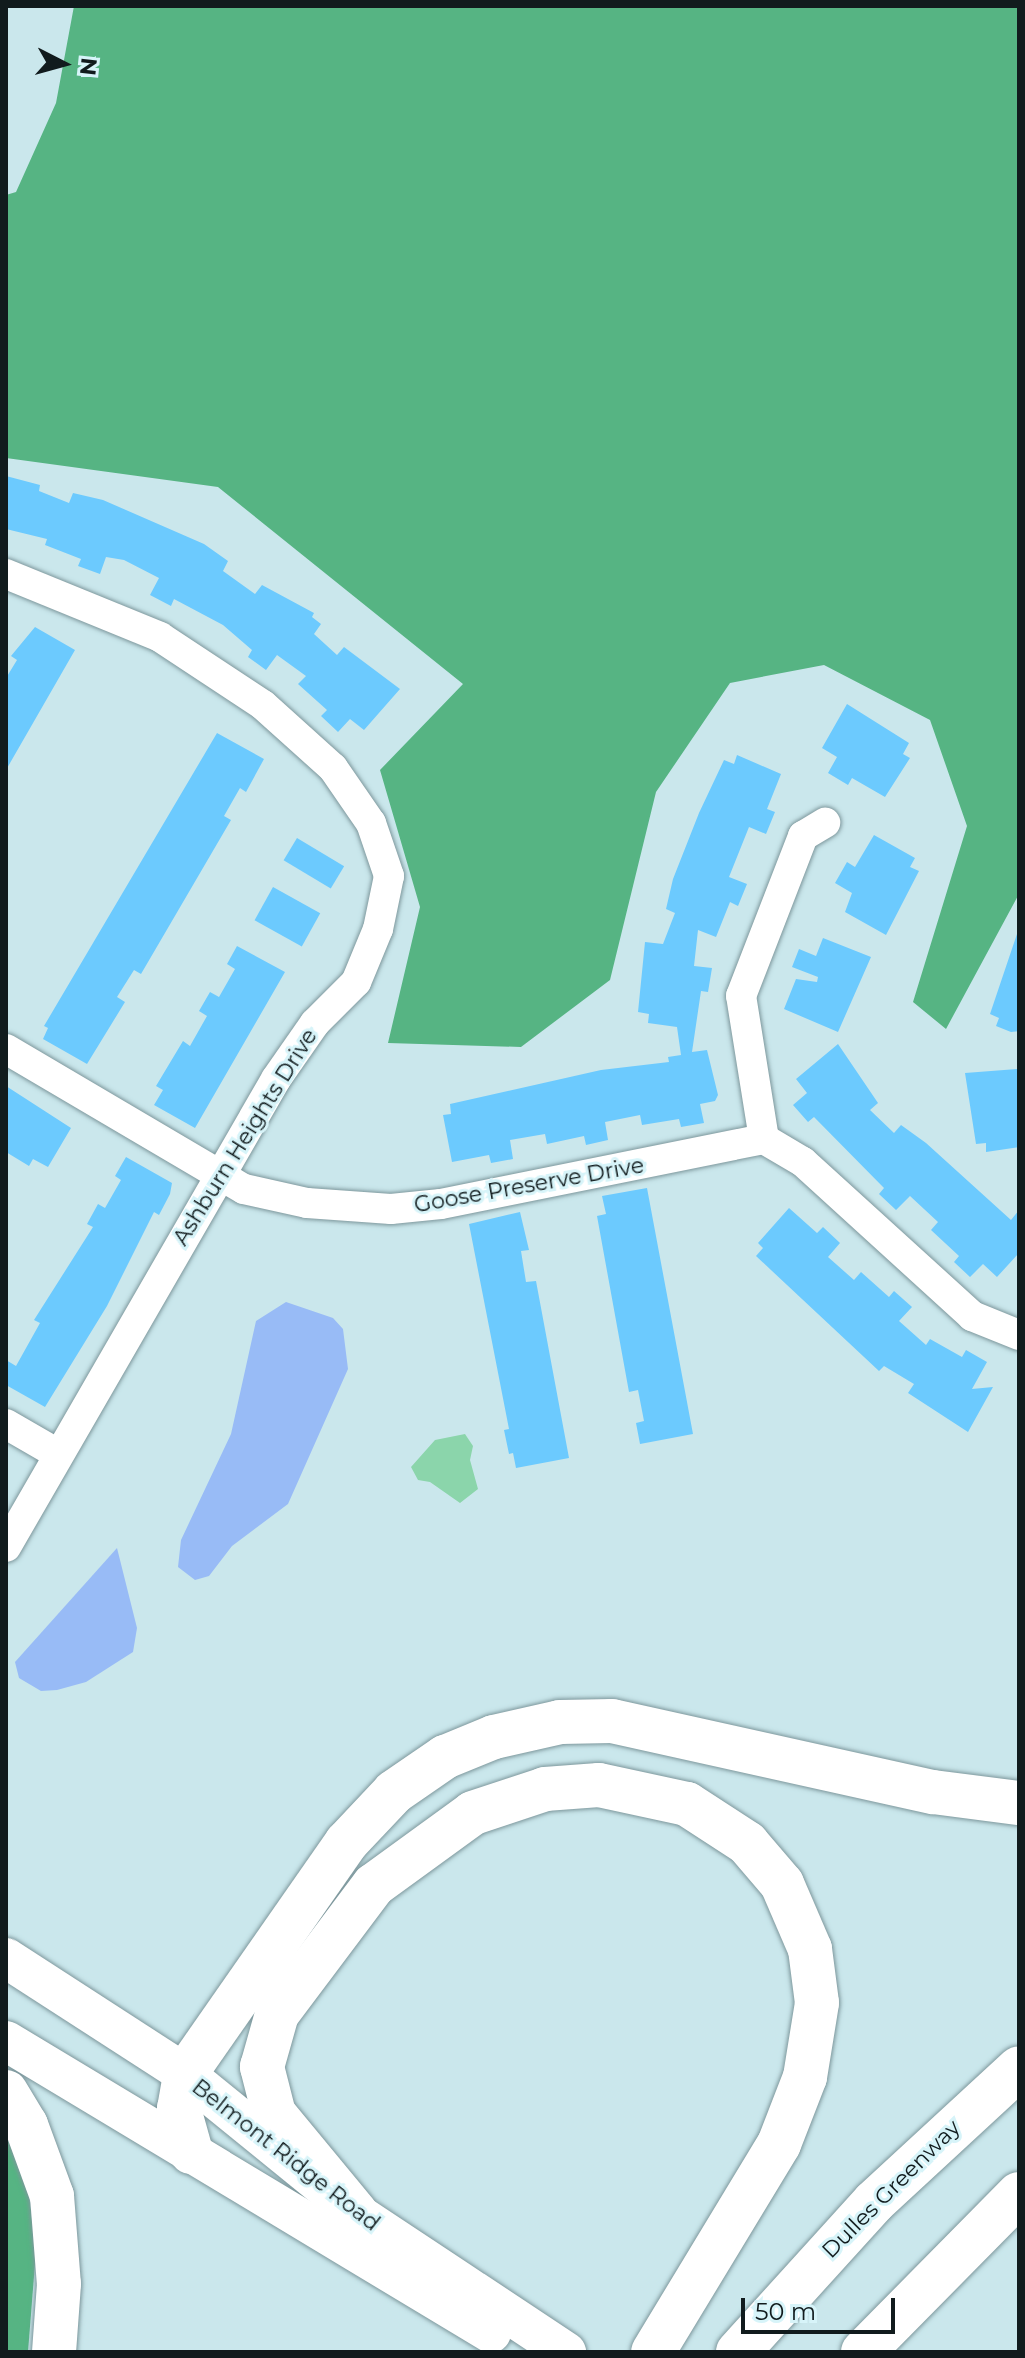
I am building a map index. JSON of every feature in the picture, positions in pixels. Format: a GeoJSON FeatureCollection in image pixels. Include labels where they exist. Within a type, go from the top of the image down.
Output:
{"type":"FeatureCollection","features":[{"type":"Feature","properties":{"kind":"highway"},"geometry":{"type":"LineString","coordinates":[[191,2152],[179,2109],[185,2074],[346,1843],[394,1792],[445,1757],[494,1737],[560,1722],[612,1721],[933,1792],[1019,1803]]}},
{"type":"Feature","properties":{"kind":"highway"},"geometry":{"type":"LineString","coordinates":[[356,2213],[274,2114],[262,2067],[277,2014],[374,1885],[473,1813],[545,1789],[599,1785],[687,1804],[747,1843],[782,1884],[810,1949],[817,2003],[805,2077],[779,2144],[653,2352]]}},
{"type":"Feature","properties":{"kind":"highway","name":"Dulles Greenway"},"geometry":{"type":"LineString","coordinates":[[738,2352],[874,2202],[1019,2068]]}},
{"type":"Feature","properties":{"kind":"highway"},"geometry":{"type":"LineString","coordinates":[[6,2092],[26,2125],[52,2196],[59,2268],[54,2352]]}},
{"type":"Feature","properties":{"kind":"highway"},"geometry":{"type":"LineString","coordinates":[[863,2352],[1019,2194]]}},
{"type":"Feature","properties":{"kind":"main road","name":"Belmont Ridge Road"},"geometry":{"type":"LineString","coordinates":[[6,1958],[185,2074],[356,2213],[566,2352]]}},
{"type":"Feature","properties":{"kind":"main road","name":"Belmont Ridge Road"},"geometry":{"type":"LineString","coordinates":[[6,2041],[522,2352]]}},
{"type":"Feature","properties":{"kind":"street","name":"Ashburn Heights Drive"},"geometry":{"type":"LineString","coordinates":[[6,574],[160,637],[263,705],[333,768],[371,823],[389,876],[378,929],[356,982],[315,1023],[220,1174],[6,1547]]}},
{"type":"Feature","properties":{"kind":"street"},"geometry":{"type":"LineString","coordinates":[[825,823],[803,836],[741,996],[764,1139],[803,1162],[972,1316],[1019,1335]]}},
{"type":"Feature","properties":{"kind":"street","name":"Goose Preserve Drive"},"geometry":{"type":"LineString","coordinates":[[6,1049],[244,1189],[307,1203],[391,1209],[441,1204],[764,1139]]}},
{"type":"Feature","properties":{"kind":"street"},"geometry":{"type":"LineString","coordinates":[[6,1424],[58,1454]]}},
{"type":"Feature","properties":{"kind":"green space"},"geometry":{"type":"Polygon","coordinates":[[[74,6],[1019,6],[1019,894],[946,1029],[913,1002],[967,826],[930,720],[824,665],[730,683],[656,792],[610,980],[521,1047],[388,1043],[420,907],[380,770],[463,684],[218,487],[6,458],[6,195],[16,192],[56,103],[74,6]]]}},
{"type":"Feature","properties":{"kind":"green space"},"geometry":{"type":"Polygon","coordinates":[[[465,1434],[473,1446],[470,1460],[478,1489],[460,1503],[430,1482],[418,1480],[411,1467],[435,1440],[465,1434]]]}},
{"type":"Feature","properties":{"kind":"green space"},"geometry":{"type":"Polygon","coordinates":[[[6,2121],[24,2155],[36,2251],[28,2352],[6,2352],[6,2121]]]}},
{"type":"Feature","properties":{"kind":"water"},"geometry":{"type":"Polygon","coordinates":[[[286,1302],[333,1318],[343,1329],[348,1369],[288,1504],[232,1546],[209,1576],[195,1580],[178,1567],[181,1540],[231,1434],[256,1321],[286,1302]]]}},
{"type":"Feature","properties":{"kind":"water"},"geometry":{"type":"Polygon","coordinates":[[[117,1548],[137,1628],[133,1652],[86,1682],[57,1690],[41,1691],[19,1678],[15,1662],[117,1548]]]}},
{"type":"Feature","properties":{"kind":"building"},"geometry":{"type":"Polygon","coordinates":[[[6,476],[40,485],[39,491],[69,503],[73,493],[103,500],[204,544],[228,561],[223,571],[255,594],[262,585],[314,613],[312,617],[321,624],[314,634],[337,655],[344,647],[400,689],[364,730],[350,719],[338,732],[321,716],[327,710],[298,684],[306,676],[277,655],[266,670],[248,657],[252,650],[223,625],[174,599],[171,606],[150,595],[159,578],[124,560],[106,557],[100,574],[78,566],[81,559],[45,545],[47,539],[6,529],[6,476]]]}},
{"type":"Feature","properties":{"kind":"building"},"geometry":{"type":"Polygon","coordinates":[[[35,627],[75,650],[6,770],[6,678],[17,660],[11,656],[35,627]]]}},
{"type":"Feature","properties":{"kind":"building"},"geometry":{"type":"Polygon","coordinates":[[[847,704],[909,743],[903,754],[910,758],[885,797],[852,778],[848,785],[828,773],[837,757],[822,748],[847,704]]]}},
{"type":"Feature","properties":{"kind":"building"},"geometry":{"type":"Polygon","coordinates":[[[217,733],[264,759],[246,792],[240,788],[224,816],[231,820],[141,974],[134,970],[117,997],[125,1002],[87,1064],[43,1039],[48,1028],[44,1026],[217,733]]]}},
{"type":"Feature","properties":{"kind":"building"},"geometry":{"type":"Polygon","coordinates":[[[737,755],[781,774],[767,809],[775,812],[766,834],[749,827],[729,877],[747,884],[738,906],[730,902],[716,937],[698,930],[694,966],[712,968],[708,992],[701,991],[692,1052],[707,1050],[718,1095],[715,1101],[700,1104],[704,1123],[681,1127],[679,1119],[642,1125],[640,1115],[605,1122],[608,1140],[586,1145],[584,1136],[547,1144],[545,1134],[510,1140],[513,1159],[491,1163],[489,1155],[452,1162],[443,1115],[451,1114],[450,1104],[601,1070],[669,1062],[668,1057],[681,1055],[677,1027],[648,1023],[649,1014],[638,1012],[645,942],[663,944],[675,913],[666,909],[673,879],[724,760],[734,764],[737,755]]]}},
{"type":"Feature","properties":{"kind":"building"},"geometry":{"type":"Polygon","coordinates":[[[874,835],[915,858],[910,867],[919,871],[886,935],[845,912],[852,893],[835,883],[847,862],[855,867],[874,835]]]}},
{"type":"Feature","properties":{"kind":"building"},"geometry":{"type":"Polygon","coordinates":[[[297,838],[344,866],[331,889],[284,860],[297,838]]]}},
{"type":"Feature","properties":{"kind":"building"},"geometry":{"type":"Polygon","coordinates":[[[273,887],[320,913],[302,946],[255,920],[273,887]]]}},
{"type":"Feature","properties":{"kind":"building"},"geometry":{"type":"Polygon","coordinates":[[[1018,931],[1019,1031],[1011,1032],[996,1026],[999,1018],[990,1014],[1018,931]]]}},
{"type":"Feature","properties":{"kind":"building"},"geometry":{"type":"Polygon","coordinates":[[[823,938],[871,957],[838,1032],[784,1009],[796,979],[817,982],[818,977],[792,967],[799,949],[816,956],[823,938]]]}},
{"type":"Feature","properties":{"kind":"building"},"geometry":{"type":"Polygon","coordinates":[[[237,946],[285,972],[195,1128],[154,1105],[163,1090],[156,1086],[183,1041],[190,1046],[207,1016],[199,1011],[210,992],[219,997],[235,969],[227,964],[237,946]]]}},
{"type":"Feature","properties":{"kind":"building"},"geometry":{"type":"Polygon","coordinates":[[[838,1044],[878,1103],[870,1110],[894,1133],[901,1125],[926,1143],[1011,1220],[1019,1210],[1019,1253],[997,1277],[983,1264],[970,1277],[954,1262],[959,1256],[931,1230],[938,1222],[910,1196],[896,1210],[879,1194],[884,1188],[814,1117],[808,1122],[793,1105],[807,1093],[796,1079],[838,1044]]]}},
{"type":"Feature","properties":{"kind":"building"},"geometry":{"type":"Polygon","coordinates":[[[1017,1069],[1019,1147],[986,1152],[986,1143],[976,1144],[965,1073],[1017,1069]]]}},
{"type":"Feature","properties":{"kind":"building"},"geometry":{"type":"Polygon","coordinates":[[[6,1086],[71,1128],[48,1167],[33,1159],[29,1166],[6,1152],[6,1086]]]}},
{"type":"Feature","properties":{"kind":"building"},"geometry":{"type":"Polygon","coordinates":[[[126,1157],[172,1183],[170,1194],[159,1215],[154,1212],[107,1306],[45,1407],[6,1385],[6,1360],[16,1366],[40,1323],[34,1320],[93,1227],[87,1224],[98,1204],[105,1208],[121,1180],[115,1176],[126,1157]]]}},
{"type":"Feature","properties":{"kind":"building"},"geometry":{"type":"Polygon","coordinates":[[[647,1188],[693,1434],[640,1444],[636,1423],[644,1421],[638,1390],[629,1392],[597,1216],[606,1214],[602,1196],[647,1188]]]}},
{"type":"Feature","properties":{"kind":"building"},"geometry":{"type":"Polygon","coordinates":[[[789,1208],[817,1233],[823,1227],[840,1243],[828,1257],[854,1280],[861,1272],[889,1297],[894,1291],[912,1307],[899,1321],[926,1345],[930,1339],[962,1357],[966,1350],[987,1362],[972,1389],[993,1387],[968,1432],[908,1393],[914,1384],[884,1366],[879,1371],[756,1256],[763,1248],[758,1243],[789,1208]]]}},
{"type":"Feature","properties":{"kind":"building"},"geometry":{"type":"Polygon","coordinates":[[[520,1212],[529,1250],[521,1251],[526,1282],[536,1281],[569,1458],[516,1468],[513,1453],[509,1454],[504,1430],[509,1429],[469,1224],[520,1212]]]}}]}
